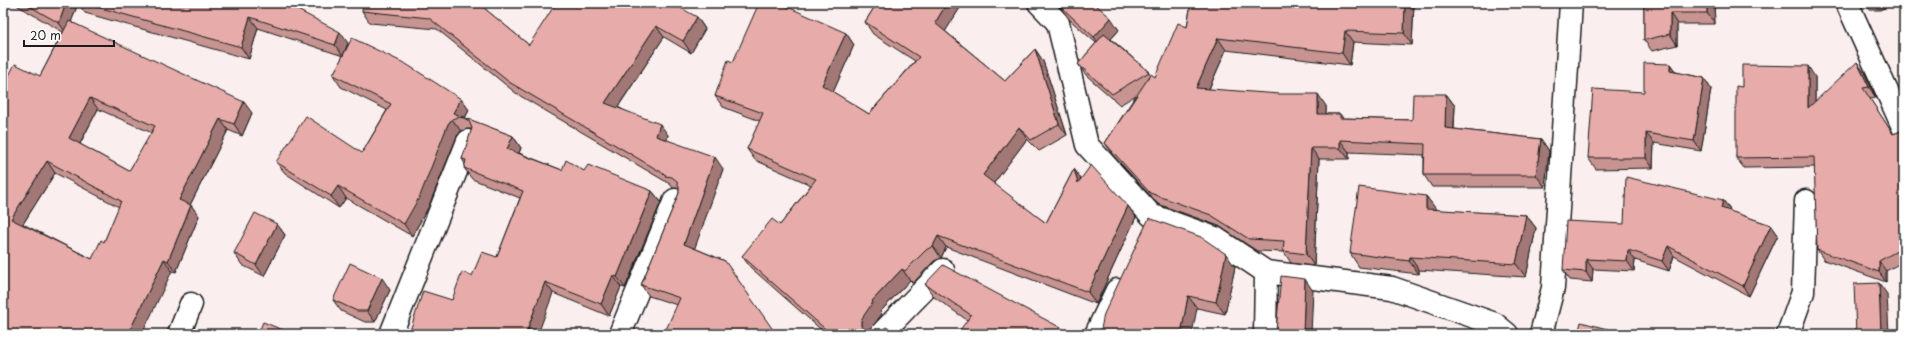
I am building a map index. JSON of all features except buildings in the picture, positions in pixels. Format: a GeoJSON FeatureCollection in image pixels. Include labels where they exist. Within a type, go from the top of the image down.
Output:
{"type":"FeatureCollection","features":[{"type":"Feature","properties":{"kind":"street"},"geometry":{"type":"LineString","coordinates":[[1039,3],[1058,23],[1087,145],[1151,214],[1215,238],[1266,272],[1392,288],[1495,324],[1507,334]]}},
{"type":"Feature","properties":{"kind":"street"},"geometry":{"type":"LineString","coordinates":[[1541,334],[1552,288],[1571,3]]}},
{"type":"Feature","properties":{"kind":"street"},"geometry":{"type":"LineString","coordinates":[[1847,3],[1904,129]]}},
{"type":"Feature","properties":{"kind":"street"},"geometry":{"type":"LineString","coordinates":[[391,334],[468,141]]}},
{"type":"Feature","properties":{"kind":"street"},"geometry":{"type":"LineString","coordinates":[[620,334],[675,200]]}},
{"type":"Feature","properties":{"kind":"street"},"geometry":{"type":"LineString","coordinates":[[1788,334],[1803,292],[1806,201]]}},
{"type":"Feature","properties":{"kind":"street"},"geometry":{"type":"LineString","coordinates":[[1142,236],[1151,214]]}},
{"type":"Feature","properties":{"kind":"street"},"geometry":{"type":"LineString","coordinates":[[881,334],[943,270]]}},
{"type":"Feature","properties":{"kind":"street"},"geometry":{"type":"LineString","coordinates":[[1096,334],[1125,271]]}},
{"type":"Feature","properties":{"kind":"street"},"geometry":{"type":"LineString","coordinates":[[1265,334],[1266,272]]}},
{"type":"Feature","properties":{"kind":"street"},"geometry":{"type":"LineString","coordinates":[[178,334],[191,304]]}}]}
